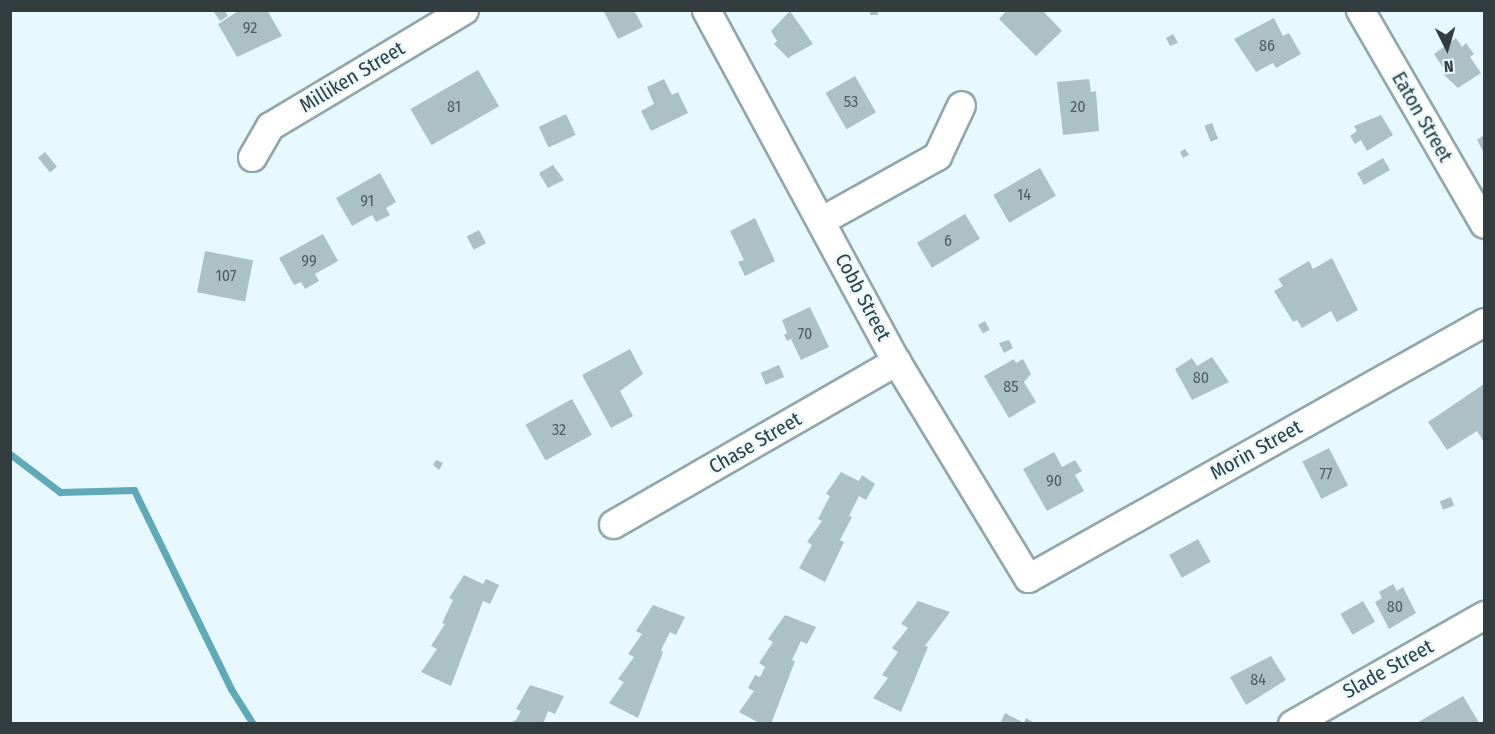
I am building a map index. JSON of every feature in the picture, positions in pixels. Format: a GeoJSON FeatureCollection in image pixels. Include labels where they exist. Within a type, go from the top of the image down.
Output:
{"type":"FeatureCollection","features":[{"type":"Feature","properties":{"kind":"street","name":"Milliken Street"},"geometry":{"type":"LineString","coordinates":[[252,157],[270,126],[464,10]]}},
{"type":"Feature","properties":{"kind":"street","name":"Cobb Street"},"geometry":{"type":"LineString","coordinates":[[706,10],[822,220],[896,361],[1028,578]]}},
{"type":"Feature","properties":{"kind":"street","name":"Eaton Street"},"geometry":{"type":"LineString","coordinates":[[1360,10],[1485,224]]}},
{"type":"Feature","properties":{"kind":"street"},"geometry":{"type":"LineString","coordinates":[[822,220],[937,156],[961,105]]}},
{"type":"Feature","properties":{"kind":"street","name":"Morin Street"},"geometry":{"type":"LineString","coordinates":[[1028,578],[1485,322]]}},
{"type":"Feature","properties":{"kind":"street","name":"Chase Street"},"geometry":{"type":"LineString","coordinates":[[613,524],[896,361]]}},
{"type":"Feature","properties":{"kind":"street","name":"Slade Street"},"geometry":{"type":"LineString","coordinates":[[1292,723],[1485,615]]}},
{"type":"Feature","properties":{"kind":"building"},"geometry":{"type":"Polygon","coordinates":[[[224,10],[228,16],[220,21],[214,12],[224,10]]]}},
{"type":"Feature","properties":{"kind":"building"},"geometry":{"type":"Polygon","coordinates":[[[240,10],[267,10],[282,36],[237,57],[218,24],[240,10]]]}},
{"type":"Feature","properties":{"kind":"building"},"geometry":{"type":"Polygon","coordinates":[[[603,10],[634,10],[643,27],[618,39],[603,10]]]}},
{"type":"Feature","properties":{"kind":"building"},"geometry":{"type":"Polygon","coordinates":[[[870,10],[878,10],[878,15],[870,15],[870,10]]]}},
{"type":"Feature","properties":{"kind":"building"},"geometry":{"type":"Polygon","coordinates":[[[1007,10],[1042,10],[1062,31],[1036,56],[999,19],[1007,10]]]}},
{"type":"Feature","properties":{"kind":"building"},"geometry":{"type":"Polygon","coordinates":[[[790,11],[813,44],[788,58],[774,44],[777,41],[771,31],[790,11]]]}},
{"type":"Feature","properties":{"kind":"building"},"geometry":{"type":"Polygon","coordinates":[[[1274,18],[1283,36],[1289,33],[1301,54],[1276,68],[1273,63],[1256,72],[1234,39],[1274,18]]]}},
{"type":"Feature","properties":{"kind":"building"},"geometry":{"type":"Polygon","coordinates":[[[1173,34],[1178,43],[1170,46],[1166,38],[1173,34]]]}},
{"type":"Feature","properties":{"kind":"building"},"geometry":{"type":"Polygon","coordinates":[[[1456,38],[1462,47],[1466,43],[1474,54],[1470,57],[1481,73],[1458,88],[1443,74],[1446,72],[1434,54],[1456,38]]]}},
{"type":"Feature","properties":{"kind":"building"},"geometry":{"type":"Polygon","coordinates":[[[478,70],[499,106],[431,145],[410,109],[478,70]]]}},
{"type":"Feature","properties":{"kind":"building"},"geometry":{"type":"Polygon","coordinates":[[[855,76],[876,112],[847,129],[826,93],[855,76]]]}},
{"type":"Feature","properties":{"kind":"building"},"geometry":{"type":"Polygon","coordinates":[[[664,79],[672,95],[678,92],[688,113],[651,131],[641,111],[654,104],[647,87],[664,79]]]}},
{"type":"Feature","properties":{"kind":"building"},"geometry":{"type":"Polygon","coordinates":[[[1089,79],[1091,92],[1096,91],[1099,131],[1063,135],[1057,82],[1089,79]]]}},
{"type":"Feature","properties":{"kind":"building"},"geometry":{"type":"Polygon","coordinates":[[[566,114],[576,135],[549,148],[539,127],[566,114]]]}},
{"type":"Feature","properties":{"kind":"building"},"geometry":{"type":"Polygon","coordinates":[[[1381,115],[1393,135],[1367,151],[1361,140],[1355,144],[1350,136],[1357,131],[1354,126],[1381,115]]]}},
{"type":"Feature","properties":{"kind":"building"},"geometry":{"type":"Polygon","coordinates":[[[1212,123],[1218,139],[1211,142],[1205,126],[1212,123]]]}},
{"type":"Feature","properties":{"kind":"building"},"geometry":{"type":"Polygon","coordinates":[[[1484,135],[1484,153],[1477,140],[1484,135]]]}},
{"type":"Feature","properties":{"kind":"building"},"geometry":{"type":"Polygon","coordinates":[[[1185,149],[1189,155],[1183,158],[1180,152],[1185,149]]]}},
{"type":"Feature","properties":{"kind":"building"},"geometry":{"type":"Polygon","coordinates":[[[45,152],[57,167],[50,172],[38,158],[45,152]]]}},
{"type":"Feature","properties":{"kind":"building"},"geometry":{"type":"Polygon","coordinates":[[[1383,158],[1390,170],[1364,185],[1357,173],[1383,158]]]}},
{"type":"Feature","properties":{"kind":"building"},"geometry":{"type":"Polygon","coordinates":[[[553,165],[564,180],[548,188],[539,173],[553,165]]]}},
{"type":"Feature","properties":{"kind":"building"},"geometry":{"type":"Polygon","coordinates":[[[1040,168],[1056,196],[1009,223],[993,195],[1040,168]]]}},
{"type":"Feature","properties":{"kind":"building"},"geometry":{"type":"Polygon","coordinates":[[[380,173],[396,202],[386,208],[390,215],[376,222],[372,215],[352,226],[336,198],[380,173]]]}},
{"type":"Feature","properties":{"kind":"building"},"geometry":{"type":"Polygon","coordinates":[[[965,214],[980,239],[932,268],[917,243],[965,214]]]}},
{"type":"Feature","properties":{"kind":"building"},"geometry":{"type":"Polygon","coordinates":[[[755,218],[775,261],[745,276],[738,262],[744,260],[730,231],[755,218]]]}},
{"type":"Feature","properties":{"kind":"building"},"geometry":{"type":"Polygon","coordinates":[[[479,230],[486,243],[474,250],[467,237],[479,230]]]}},
{"type":"Feature","properties":{"kind":"building"},"geometry":{"type":"Polygon","coordinates":[[[323,234],[338,261],[315,274],[319,281],[305,289],[301,282],[294,285],[279,258],[323,234]]]}},
{"type":"Feature","properties":{"kind":"building"},"geometry":{"type":"Polygon","coordinates":[[[205,251],[253,260],[245,302],[197,292],[205,251]]]}},
{"type":"Feature","properties":{"kind":"building"},"geometry":{"type":"Polygon","coordinates":[[[1332,258],[1358,310],[1337,322],[1331,311],[1302,328],[1297,320],[1293,322],[1274,291],[1283,286],[1278,279],[1309,261],[1313,269],[1332,258]]]}},
{"type":"Feature","properties":{"kind":"building"},"geometry":{"type":"Polygon","coordinates":[[[810,307],[829,347],[801,360],[791,339],[787,341],[784,335],[787,333],[782,320],[810,307]]]}},
{"type":"Feature","properties":{"kind":"building"},"geometry":{"type":"Polygon","coordinates":[[[985,321],[990,330],[983,334],[978,325],[985,321]]]}},
{"type":"Feature","properties":{"kind":"building"},"geometry":{"type":"Polygon","coordinates":[[[1009,340],[1013,348],[1004,353],[999,343],[1009,340]]]}},
{"type":"Feature","properties":{"kind":"building"},"geometry":{"type":"Polygon","coordinates":[[[630,349],[643,374],[620,391],[633,416],[611,428],[582,375],[630,349]]]}},
{"type":"Feature","properties":{"kind":"building"},"geometry":{"type":"Polygon","coordinates":[[[1212,357],[1229,382],[1192,400],[1175,369],[1192,358],[1197,366],[1212,357]]]}},
{"type":"Feature","properties":{"kind":"building"},"geometry":{"type":"Polygon","coordinates":[[[1014,359],[1016,363],[1023,359],[1031,374],[1024,382],[1036,402],[1009,418],[984,376],[1014,359]]]}},
{"type":"Feature","properties":{"kind":"building"},"geometry":{"type":"Polygon","coordinates":[[[779,365],[784,377],[766,385],[761,373],[779,365]]]}},
{"type":"Feature","properties":{"kind":"building"},"geometry":{"type":"Polygon","coordinates":[[[1484,384],[1484,442],[1477,431],[1447,450],[1428,422],[1484,384]]]}},
{"type":"Feature","properties":{"kind":"building"},"geometry":{"type":"Polygon","coordinates":[[[572,399],[592,435],[546,461],[526,425],[572,399]]]}},
{"type":"Feature","properties":{"kind":"building"},"geometry":{"type":"Polygon","coordinates":[[[1329,448],[1348,485],[1321,499],[1302,462],[1329,448]]]}},
{"type":"Feature","properties":{"kind":"building"},"geometry":{"type":"Polygon","coordinates":[[[1054,452],[1062,467],[1075,460],[1082,471],[1075,475],[1084,491],[1047,511],[1023,469],[1054,452]]]}},
{"type":"Feature","properties":{"kind":"building"},"geometry":{"type":"Polygon","coordinates":[[[436,460],[443,463],[439,470],[433,465],[436,460]]]}},
{"type":"Feature","properties":{"kind":"building"},"geometry":{"type":"Polygon","coordinates":[[[841,472],[859,481],[862,475],[875,484],[866,500],[859,496],[849,516],[852,517],[840,540],[844,542],[825,582],[799,568],[812,545],[807,542],[822,521],[818,519],[830,496],[826,494],[841,472]]]}},
{"type":"Feature","properties":{"kind":"building"},"geometry":{"type":"Polygon","coordinates":[[[1451,497],[1454,505],[1443,510],[1440,501],[1451,497]]]}},
{"type":"Feature","properties":{"kind":"building"},"geometry":{"type":"Polygon","coordinates":[[[1198,539],[1211,562],[1182,578],[1169,555],[1198,539]]]}},
{"type":"Feature","properties":{"kind":"building"},"geometry":{"type":"Polygon","coordinates":[[[464,575],[483,584],[486,579],[499,585],[490,604],[483,601],[451,686],[421,672],[437,649],[431,646],[445,624],[442,623],[453,600],[449,598],[464,575]]]}},
{"type":"Feature","properties":{"kind":"building"},"geometry":{"type":"Polygon","coordinates":[[[1393,584],[1397,591],[1403,587],[1416,613],[1389,629],[1375,602],[1382,598],[1379,592],[1393,584]]]}},
{"type":"Feature","properties":{"kind":"building"},"geometry":{"type":"Polygon","coordinates":[[[918,601],[950,612],[925,646],[928,647],[901,712],[873,698],[888,678],[882,675],[898,652],[892,648],[908,628],[901,624],[918,601]]]}},
{"type":"Feature","properties":{"kind":"building"},"geometry":{"type":"Polygon","coordinates":[[[1363,601],[1375,622],[1352,635],[1340,614],[1363,601]]]}},
{"type":"Feature","properties":{"kind":"building"},"geometry":{"type":"Polygon","coordinates":[[[653,605],[685,617],[676,635],[670,632],[661,650],[663,652],[638,718],[609,703],[624,682],[618,679],[634,657],[628,654],[642,634],[636,631],[653,605]]]}},
{"type":"Feature","properties":{"kind":"building"},"geometry":{"type":"Polygon","coordinates":[[[785,615],[816,627],[807,644],[801,641],[792,660],[795,661],[771,724],[761,724],[739,712],[754,691],[748,688],[755,675],[760,677],[765,667],[759,663],[773,642],[768,639],[785,615]]]}},
{"type":"Feature","properties":{"kind":"building"},"geometry":{"type":"Polygon","coordinates":[[[1271,656],[1286,680],[1246,705],[1230,677],[1271,656]]]}},
{"type":"Feature","properties":{"kind":"building"},"geometry":{"type":"Polygon","coordinates":[[[530,685],[564,696],[555,714],[548,711],[543,724],[508,724],[516,720],[521,711],[516,709],[530,685]]]}},
{"type":"Feature","properties":{"kind":"building"},"geometry":{"type":"Polygon","coordinates":[[[1463,696],[1480,724],[1415,724],[1463,696]]]}},
{"type":"Feature","properties":{"kind":"building"},"geometry":{"type":"Polygon","coordinates":[[[1005,713],[1024,723],[1026,718],[1036,724],[1000,724],[1005,713]]]}},
{"type":"Feature","properties":{"kind":"waterway"},"geometry":{"type":"LineString","coordinates":[[10,454],[60,492],[134,490],[231,689],[253,724]]}}]}
